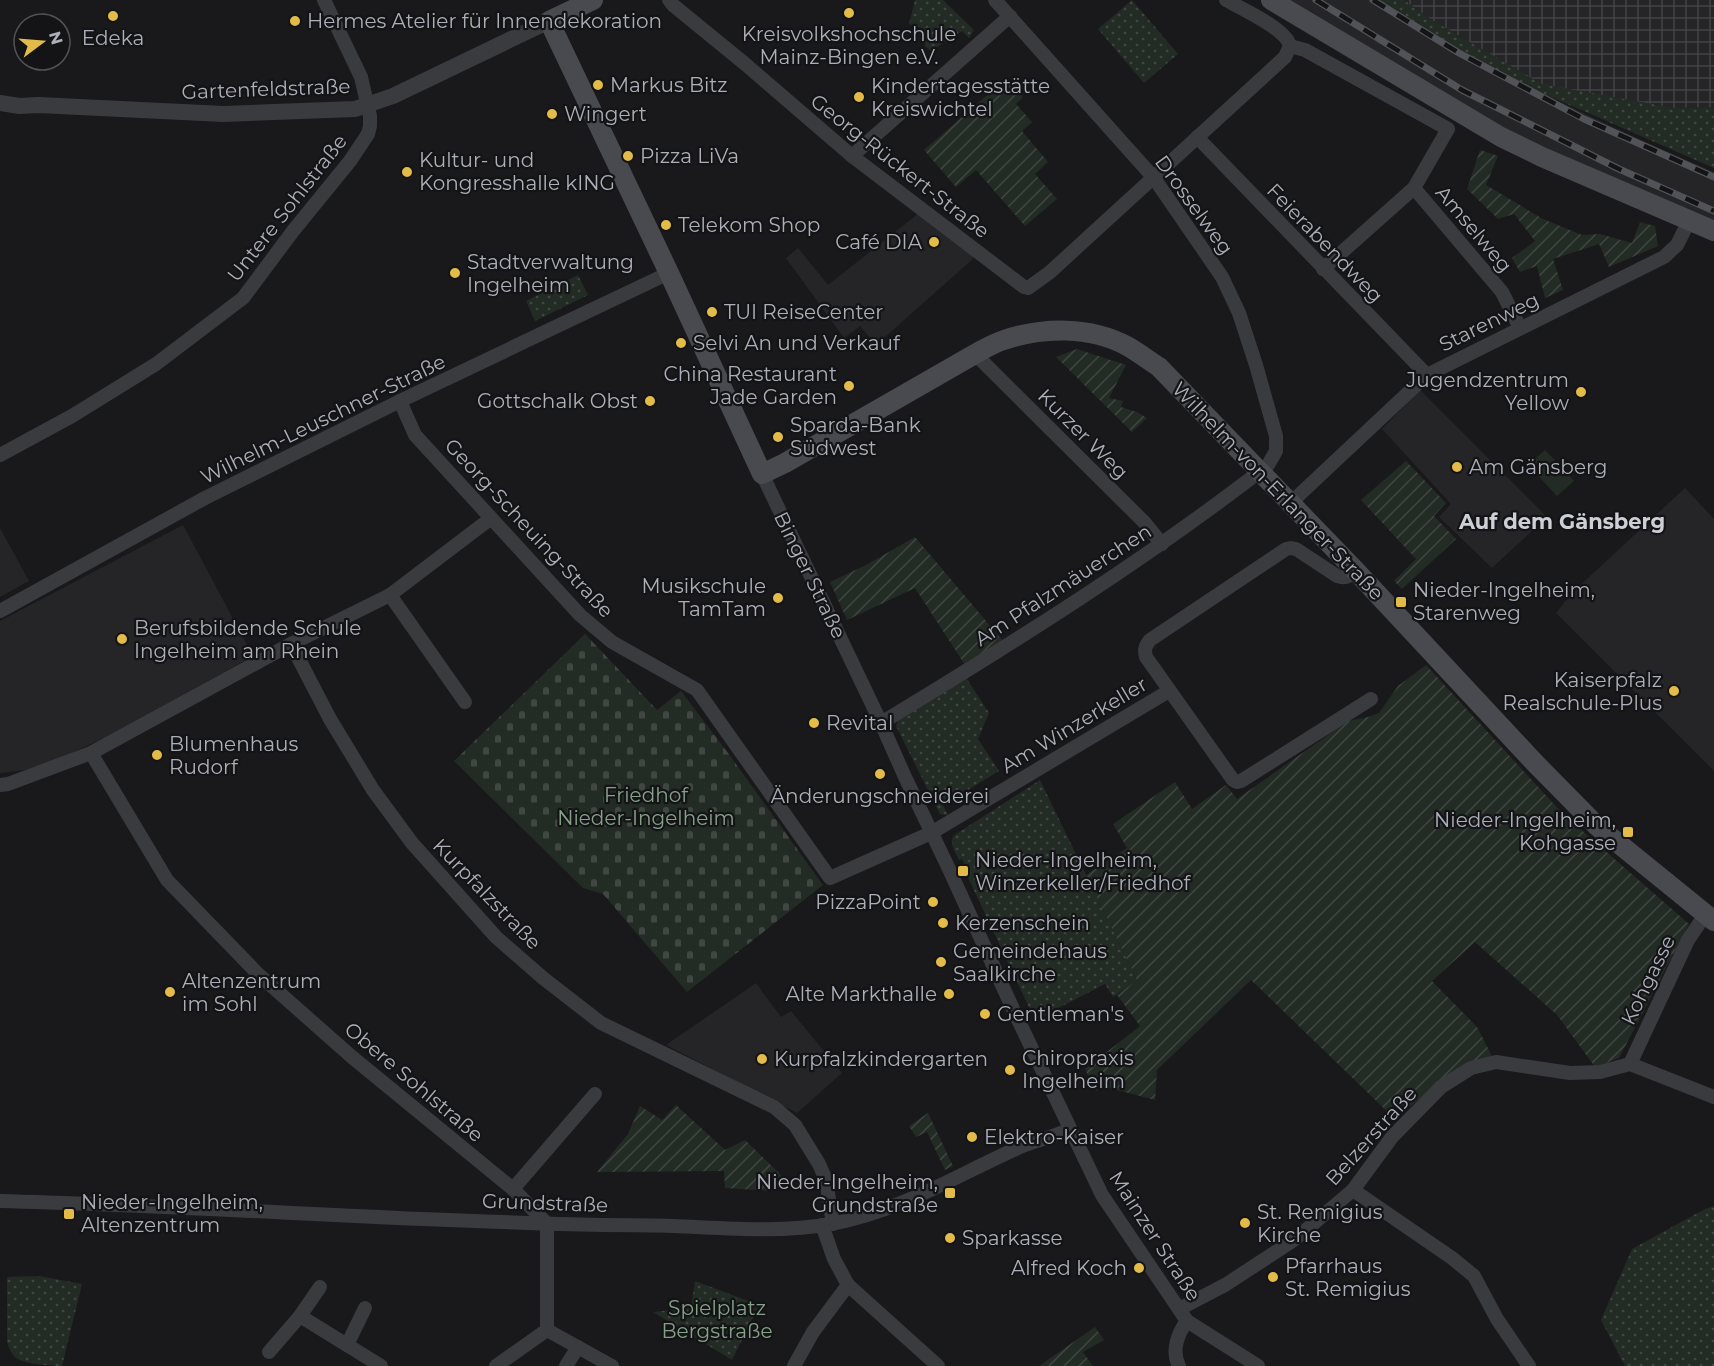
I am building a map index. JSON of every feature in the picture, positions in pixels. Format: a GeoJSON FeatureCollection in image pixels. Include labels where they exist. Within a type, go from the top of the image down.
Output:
{"type":"FeatureCollection","features":[{"type":"Feature","properties":{"kind":"main road"},"geometry":{"type":"LineString","coordinates":[[549,21],[593,0]]}},
{"type":"Feature","properties":{"kind":"main road"},"geometry":{"type":"LineString","coordinates":[[1271,0],[1501,137],[1714,231]]}},
{"type":"Feature","properties":{"kind":"main road","name":"Binger Straße"},"geometry":{"type":"LineString","coordinates":[[549,21],[762,474]]}},
{"type":"Feature","properties":{"kind":"main road","name":"Wilhelm-von-Erlanger-Straße"},"geometry":{"type":"LineString","coordinates":[[762,474],[1002,340],[1031,332],[1063,330],[1090,333],[1127,346],[1159,367],[1597,826],[1710,918]]}},
{"type":"Feature","properties":{"kind":"street","name":"Untere Sohlstraße"},"geometry":{"type":"LineString","coordinates":[[2,454],[72,416],[156,364],[243,298],[293,231],[350,161],[368,134],[370,126],[367,106],[361,77],[324,0]]}},
{"type":"Feature","properties":{"kind":"street","name":"Georg-Rückert-Straße"},"geometry":{"type":"LineString","coordinates":[[669,0],[852,156],[1024,287],[1028,288],[1049,273],[1154,178]]}},
{"type":"Feature","properties":{"kind":"street","name":"Drosselweg"},"geometry":{"type":"LineString","coordinates":[[994,0],[1154,178],[1212,260],[1239,313],[1276,436],[1274,457],[1260,471]]}},
{"type":"Feature","properties":{"kind":"street"},"geometry":{"type":"LineString","coordinates":[[1154,178],[1285,57],[1290,46],[1289,40],[1280,31],[1226,0]]}},
{"type":"Feature","properties":{"kind":"street"},"geometry":{"type":"LineString","coordinates":[[852,156],[1010,16]]}},
{"type":"Feature","properties":{"kind":"street","name":"Gartenfeldstraße"},"geometry":{"type":"LineString","coordinates":[[0,103],[19,106],[223,114],[342,110],[367,106],[393,96],[549,21]]}},
{"type":"Feature","properties":{"kind":"street"},"geometry":{"type":"LineString","coordinates":[[1290,46],[1305,50],[1448,129],[1414,188],[1323,269]]}},
{"type":"Feature","properties":{"kind":"street","name":"Gartenfeldstraße"},"geometry":{"type":"LineString","coordinates":[[0,90],[17,99],[39,105]]}},
{"type":"Feature","properties":{"kind":"street","name":"Feierabendweg"},"geometry":{"type":"LineString","coordinates":[[1197,137],[1426,375]]}},
{"type":"Feature","properties":{"kind":"street","name":"Amselweg"},"geometry":{"type":"LineString","coordinates":[[1414,188],[1502,292],[1520,328]]}},
{"type":"Feature","properties":{"kind":"street","name":"Starenweg"},"geometry":{"type":"LineString","coordinates":[[1291,506],[1298,496],[1426,375],[1664,258],[1677,246],[1689,221]]}},
{"type":"Feature","properties":{"kind":"street","name":"Wilhelm-Leuschner-Straße"},"geometry":{"type":"LineString","coordinates":[[0,611],[205,498],[400,401],[669,273]]}},
{"type":"Feature","properties":{"kind":"street","name":"Kurzer Weg"},"geometry":{"type":"LineString","coordinates":[[975,354],[1144,522],[1162,544]]}},
{"type":"Feature","properties":{"kind":"street","name":"Georg-Scheuing-Straße"},"geometry":{"type":"LineString","coordinates":[[400,401],[416,435],[490,519],[580,615],[612,642],[697,690],[830,878],[932,833]]}},
{"type":"Feature","properties":{"kind":"street"},"geometry":{"type":"LineString","coordinates":[[0,439],[2,454]]}},
{"type":"Feature","properties":{"kind":"street","name":"Am Pfalzmäuerchen"},"geometry":{"type":"LineString","coordinates":[[880,723],[991,656],[1162,544],[1260,471]]}},
{"type":"Feature","properties":{"kind":"street","name":"Binger Straße"},"geometry":{"type":"LineString","coordinates":[[762,474],[1070,1129]]}},
{"type":"Feature","properties":{"kind":"street"},"geometry":{"type":"LineString","coordinates":[[0,785],[9,784],[91,753],[291,644],[390,595],[490,519]]}},
{"type":"Feature","properties":{"kind":"street"},"geometry":{"type":"LineString","coordinates":[[1169,691],[1146,657],[1145,646],[1149,640],[1286,549],[1296,549],[1343,578],[1350,576],[1355,570]]}},
{"type":"Feature","properties":{"kind":"street"},"geometry":{"type":"LineString","coordinates":[[390,595],[465,702]]}},
{"type":"Feature","properties":{"kind":"street","name":"Kurpfalzstraße"},"geometry":{"type":"LineString","coordinates":[[291,644],[330,719],[374,790],[412,843],[496,937],[543,978],[601,1023],[774,1107],[795,1125],[826,1180],[827,1224],[834,1259],[848,1285],[938,1366]]}},
{"type":"Feature","properties":{"kind":"street","name":"Am Winzerkeller"},"geometry":{"type":"LineString","coordinates":[[932,833],[1169,691],[1233,780],[1237,782],[1371,699]]}},
{"type":"Feature","properties":{"kind":"street","name":"Obere Sohlstraße"},"geometry":{"type":"LineString","coordinates":[[91,753],[167,880],[258,975],[352,1057],[513,1189],[547,1224]]}},
{"type":"Feature","properties":{"kind":"street","name":"Kohgasse"},"geometry":{"type":"LineString","coordinates":[[1630,1064],[1688,940],[1710,918]]}},
{"type":"Feature","properties":{"kind":"street","name":"Belzerstraße"},"geometry":{"type":"LineString","coordinates":[[1179,1309],[1225,1285],[1294,1239],[1353,1190],[1392,1137],[1441,1087],[1471,1068],[1496,1062],[1570,1072],[1600,1072],[1630,1064]]}},
{"type":"Feature","properties":{"kind":"street"},"geometry":{"type":"LineString","coordinates":[[1630,1064],[1714,1097]]}},
{"type":"Feature","properties":{"kind":"street"},"geometry":{"type":"LineString","coordinates":[[513,1189],[595,1094]]}},
{"type":"Feature","properties":{"kind":"street","name":"Grundstraße"},"geometry":{"type":"LineString","coordinates":[[0,1201],[172,1206],[547,1224],[731,1229],[788,1228],[827,1224],[874,1214],[938,1187],[1021,1146],[1070,1129]]}},
{"type":"Feature","properties":{"kind":"street","name":"Mainzer Straße"},"geometry":{"type":"LineString","coordinates":[[1070,1129],[1102,1195],[1187,1321],[1180,1330],[1173,1364]]}},
{"type":"Feature","properties":{"kind":"street"},"geometry":{"type":"LineString","coordinates":[[1353,1190],[1452,1258],[1474,1276],[1497,1319],[1529,1366]]}},
{"type":"Feature","properties":{"kind":"street"},"geometry":{"type":"LineString","coordinates":[[547,1224],[547,1330]]}},
{"type":"Feature","properties":{"kind":"street"},"geometry":{"type":"LineString","coordinates":[[794,1366],[813,1332],[848,1285]]}},
{"type":"Feature","properties":{"kind":"street"},"geometry":{"type":"LineString","coordinates":[[269,1352],[300,1316],[320,1287]]}},
{"type":"Feature","properties":{"kind":"street"},"geometry":{"type":"LineString","coordinates":[[346,1345],[365,1308]]}},
{"type":"Feature","properties":{"kind":"street"},"geometry":{"type":"LineString","coordinates":[[300,1316],[381,1366]]}},
{"type":"Feature","properties":{"kind":"street"},"geometry":{"type":"LineString","coordinates":[[1187,1321],[1258,1366]]}},
{"type":"Feature","properties":{"kind":"street"},"geometry":{"type":"LineString","coordinates":[[547,1330],[612,1366]]}},
{"type":"Feature","properties":{"kind":"street"},"geometry":{"type":"LineString","coordinates":[[496,1366],[547,1330]]}},
{"type":"Feature","properties":{"kind":"street"},"geometry":{"type":"LineString","coordinates":[[567,1366],[578,1347]]}},
{"type":"Feature","properties":{"kind":"shaded area"},"geometry":{"type":"Polygon","coordinates":[[[1291,0],[1379,0],[1458,49],[1533,89],[1714,172],[1714,222],[1515,135],[1291,0]]]}},
{"type":"Feature","properties":{"kind":"shaded area"},"geometry":{"type":"Polygon","coordinates":[[[1404,0],[1714,0],[1714,107],[1674,108],[1542,85],[1432,20],[1404,0]]]}},
{"type":"Feature","properties":{"kind":"shaded area"},"geometry":{"type":"Polygon","coordinates":[[[919,213],[975,257],[876,345],[860,326],[844,338],[786,258],[798,248],[828,285],[919,213]]]}},
{"type":"Feature","properties":{"kind":"shaded area","name":"Am Gänsberg"},"geometry":{"type":"Polygon","coordinates":[[[1420,390],[1547,517],[1492,568],[1439,517],[1451,504],[1382,429],[1420,390]]]}},
{"type":"Feature","properties":{"kind":"shaded area","name":"Kaiserpfalz Realschule-Plus"},"geometry":{"type":"Polygon","coordinates":[[[1685,488],[1714,519],[1714,771],[1556,613],[1573,592],[1685,488]]]}},
{"type":"Feature","properties":{"kind":"shaded area","name":"Berufsbildende Schule Ingelheim am Rhein"},"geometry":{"type":"Polygon","coordinates":[[[183,525],[253,656],[108,736],[63,757],[26,770],[0,773],[0,621],[183,525]]]}},
{"type":"Feature","properties":{"kind":"shaded area"},"geometry":{"type":"Polygon","coordinates":[[[0,528],[29,581],[0,597],[0,528]]]}},
{"type":"Feature","properties":{"kind":"shaded area","name":"Kurpfalzkindergarten"},"geometry":{"type":"Polygon","coordinates":[[[756,983],[781,1017],[791,1011],[842,1073],[797,1113],[666,1045],[756,983]]]}},
{"type":"Feature","properties":{"kind":"green space"},"geometry":{"type":"Polygon","coordinates":[[[915,0],[943,0],[974,30],[969,38],[962,31],[931,51],[925,46],[925,30],[909,24],[915,0]]]}},
{"type":"Feature","properties":{"kind":"green space"},"geometry":{"type":"Polygon","coordinates":[[[1132,0],[1178,54],[1144,83],[1098,29],[1132,0]]]}},
{"type":"Feature","properties":{"kind":"green space"},"geometry":{"type":"Polygon","coordinates":[[[1379,0],[1404,0],[1432,20],[1542,84],[1674,108],[1714,107],[1714,168],[1533,89],[1458,49],[1379,0]]]}},
{"type":"Feature","properties":{"kind":"green space"},"geometry":{"type":"Polygon","coordinates":[[[1007,78],[1023,97],[1016,104],[1032,122],[1022,131],[1048,162],[1035,174],[1057,199],[1025,226],[976,170],[956,187],[924,150],[1007,78]]]}},
{"type":"Feature","properties":{"kind":"green space"},"geometry":{"type":"Polygon","coordinates":[[[1480,150],[1498,156],[1486,185],[1543,219],[1582,235],[1600,234],[1632,243],[1640,222],[1655,226],[1658,246],[1609,267],[1599,244],[1553,259],[1563,290],[1545,298],[1537,266],[1520,272],[1512,258],[1535,241],[1514,214],[1498,219],[1467,189],[1480,150]]]}},
{"type":"Feature","properties":{"kind":"green space"},"geometry":{"type":"Polygon","coordinates":[[[578,275],[588,295],[535,321],[526,301],[578,275]]]}},
{"type":"Feature","properties":{"kind":"green space"},"geometry":{"type":"Polygon","coordinates":[[[1077,349],[1126,365],[1109,398],[1123,401],[1121,407],[1147,418],[1132,432],[1056,357],[1077,349]]]}},
{"type":"Feature","properties":{"kind":"green space"},"geometry":{"type":"Polygon","coordinates":[[[1545,450],[1574,481],[1557,496],[1528,465],[1545,450]]]}},
{"type":"Feature","properties":{"kind":"green space"},"geometry":{"type":"Polygon","coordinates":[[[1406,461],[1446,503],[1434,516],[1456,539],[1402,589],[1394,581],[1416,559],[1361,500],[1406,461]]]}},
{"type":"Feature","properties":{"kind":"green space"},"geometry":{"type":"Polygon","coordinates":[[[915,537],[1003,641],[965,665],[915,588],[847,620],[830,582],[866,565],[915,537]]]}},
{"type":"Feature","properties":{"kind":"green space","name":"Friedhof Nieder-Ingelheim"},"geometry":{"type":"Polygon","coordinates":[[[585,634],[657,710],[681,691],[823,885],[687,992],[603,894],[583,888],[454,761],[585,634]]]}},
{"type":"Feature","properties":{"kind":"green space"},"geometry":{"type":"Polygon","coordinates":[[[1426,665],[1563,814],[1689,924],[1619,1058],[1595,1067],[1557,1015],[1475,942],[1432,981],[1477,1027],[1493,1058],[1447,1076],[1395,1119],[1251,980],[1157,1070],[1155,1100],[1102,1086],[1096,1091],[1085,1069],[1140,1026],[1117,995],[1137,980],[1086,875],[1127,848],[1113,824],[1175,782],[1192,809],[1226,785],[1237,799],[1348,721],[1379,713],[1398,686],[1426,665]]]}},
{"type":"Feature","properties":{"kind":"green space"},"geometry":{"type":"Polygon","coordinates":[[[965,676],[989,713],[978,739],[999,771],[943,805],[948,815],[940,814],[896,726],[899,718],[965,676]]]}},
{"type":"Feature","properties":{"kind":"green space"},"geometry":{"type":"Polygon","coordinates":[[[1040,780],[1137,980],[1113,997],[1105,984],[1035,1020],[964,869],[966,868],[962,859],[959,860],[954,850],[952,840],[956,834],[1040,780]]]}},
{"type":"Feature","properties":{"kind":"green space"},"geometry":{"type":"Polygon","coordinates":[[[676,1105],[725,1150],[745,1140],[783,1177],[772,1191],[725,1188],[724,1171],[597,1172],[628,1134],[640,1106],[662,1120],[676,1105]]]}},
{"type":"Feature","properties":{"kind":"green space"},"geometry":{"type":"Polygon","coordinates":[[[928,1113],[953,1166],[945,1170],[927,1132],[916,1137],[909,1126],[928,1113]]]}},
{"type":"Feature","properties":{"kind":"green space"},"geometry":{"type":"Polygon","coordinates":[[[1714,1206],[1714,1366],[1625,1366],[1601,1320],[1632,1249],[1714,1206]]]}},
{"type":"Feature","properties":{"kind":"green space"},"geometry":{"type":"Polygon","coordinates":[[[39,1276],[82,1284],[62,1366],[22,1361],[12,1354],[7,1342],[7,1277],[39,1276]]]}},
{"type":"Feature","properties":{"kind":"green space","name":"Spielplatz Bergstraße"},"geometry":{"type":"Polygon","coordinates":[[[695,1281],[759,1305],[732,1360],[653,1312],[691,1308],[695,1281]]]}},
{"type":"Feature","properties":{"kind":"green space"},"geometry":{"type":"Polygon","coordinates":[[[1095,1327],[1104,1340],[1083,1352],[1093,1366],[1039,1366],[1095,1327]]]}},
{"type":"Feature","properties":{"kind":"railway"},"geometry":{"type":"LineString","coordinates":[[1316,0],[1462,90],[1619,169],[1714,211]]}},
{"type":"Feature","properties":{"kind":"railway"},"geometry":{"type":"LineString","coordinates":[[1373,0],[1459,53],[1584,119],[1714,177]]}},
{"type":"Feature","properties":{"kind":"place","name":"Kreisvolkshochschule Mainz-Bingen e.V."},"geometry":{"type":"Point","coordinates":[849,13]}},
{"type":"Feature","properties":{"kind":"place","name":"Edeka"},"geometry":{"type":"Point","coordinates":[113,16]}},
{"type":"Feature","properties":{"kind":"place","name":"Hermes Atelier für Innendekoration"},"geometry":{"type":"Point","coordinates":[295,21]}},
{"type":"Feature","properties":{"kind":"place","name":"Markus Bitz"},"geometry":{"type":"Point","coordinates":[598,85]}},
{"type":"Feature","properties":{"kind":"place","name":"Kindertagesstätte Kreiswichtel"},"geometry":{"type":"Point","coordinates":[859,97]}},
{"type":"Feature","properties":{"kind":"place","name":"Wingert"},"geometry":{"type":"Point","coordinates":[552,114]}},
{"type":"Feature","properties":{"kind":"place","name":"Pizza LiVa"},"geometry":{"type":"Point","coordinates":[628,156]}},
{"type":"Feature","properties":{"kind":"place","name":"Kultur- und Kongresshalle kING"},"geometry":{"type":"Point","coordinates":[407,172]}},
{"type":"Feature","properties":{"kind":"place","name":"Telekom Shop"},"geometry":{"type":"Point","coordinates":[666,225]}},
{"type":"Feature","properties":{"kind":"place","name":"Café DIA"},"geometry":{"type":"Point","coordinates":[934,242]}},
{"type":"Feature","properties":{"kind":"place","name":"Stadtverwaltung Ingelheim"},"geometry":{"type":"Point","coordinates":[455,273]}},
{"type":"Feature","properties":{"kind":"place","name":"TUI ReiseCenter"},"geometry":{"type":"Point","coordinates":[712,312]}},
{"type":"Feature","properties":{"kind":"place","name":"Selvi An und Verkauf"},"geometry":{"type":"Point","coordinates":[681,343]}},
{"type":"Feature","properties":{"kind":"place","name":"China Restaurant Jade Garden"},"geometry":{"type":"Point","coordinates":[849,386]}},
{"type":"Feature","properties":{"kind":"place","name":"Jugendzentrum Yellow"},"geometry":{"type":"Point","coordinates":[1581,392]}},
{"type":"Feature","properties":{"kind":"place","name":"Gottschalk Obst"},"geometry":{"type":"Point","coordinates":[650,401]}},
{"type":"Feature","properties":{"kind":"place","name":"Sparda-Bank Südwest"},"geometry":{"type":"Point","coordinates":[778,437]}},
{"type":"Feature","properties":{"kind":"place","name":"Am Gänsberg"},"geometry":{"type":"Point","coordinates":[1457,467]}},
{"type":"Feature","properties":{"kind":"place","name":"Musikschule TamTam"},"geometry":{"type":"Point","coordinates":[778,598]}},
{"type":"Feature","properties":{"kind":"place","name":"Nieder-Ingelheim, Starenweg"},"geometry":{"type":"Point","coordinates":[1401,602]}},
{"type":"Feature","properties":{"kind":"place","name":"Berufsbildende Schule Ingelheim am Rhein"},"geometry":{"type":"Point","coordinates":[122,639]}},
{"type":"Feature","properties":{"kind":"place","name":"Kaiserpfalz Realschule-Plus"},"geometry":{"type":"Point","coordinates":[1674,691]}},
{"type":"Feature","properties":{"kind":"place","name":"Revital"},"geometry":{"type":"Point","coordinates":[814,723]}},
{"type":"Feature","properties":{"kind":"place","name":"Blumenhaus Rudorf"},"geometry":{"type":"Point","coordinates":[157,755]}},
{"type":"Feature","properties":{"kind":"place","name":"Änderungschneiderei"},"geometry":{"type":"Point","coordinates":[880,774]}},
{"type":"Feature","properties":{"kind":"place","name":"Nieder-Ingelheim, Kohgasse"},"geometry":{"type":"Point","coordinates":[1628,832]}},
{"type":"Feature","properties":{"kind":"place","name":"Nieder-Ingelheim, Winzerkeller/Friedhof"},"geometry":{"type":"Point","coordinates":[963,871]}},
{"type":"Feature","properties":{"kind":"place","name":"PizzaPoint"},"geometry":{"type":"Point","coordinates":[933,902]}},
{"type":"Feature","properties":{"kind":"place","name":"Kerzenschein"},"geometry":{"type":"Point","coordinates":[943,923]}},
{"type":"Feature","properties":{"kind":"place","name":"Gemeindehaus Saalkirche"},"geometry":{"type":"Point","coordinates":[941,962]}},
{"type":"Feature","properties":{"kind":"place","name":"Altenzentrum im Sohl"},"geometry":{"type":"Point","coordinates":[170,992]}},
{"type":"Feature","properties":{"kind":"place","name":"Alte Markthalle"},"geometry":{"type":"Point","coordinates":[949,994]}},
{"type":"Feature","properties":{"kind":"place","name":"Gentleman's"},"geometry":{"type":"Point","coordinates":[985,1014]}},
{"type":"Feature","properties":{"kind":"place","name":"Kurpfalzkindergarten"},"geometry":{"type":"Point","coordinates":[762,1059]}},
{"type":"Feature","properties":{"kind":"place","name":"Chiropraxis Ingelheim"},"geometry":{"type":"Point","coordinates":[1010,1070]}},
{"type":"Feature","properties":{"kind":"place","name":"Elektro-Kaiser"},"geometry":{"type":"Point","coordinates":[972,1137]}},
{"type":"Feature","properties":{"kind":"place","name":"Nieder-Ingelheim, Grundstraße"},"geometry":{"type":"Point","coordinates":[950,1193]}},
{"type":"Feature","properties":{"kind":"place","name":"Nieder-Ingelheim, Altenzentrum"},"geometry":{"type":"Point","coordinates":[69,1214]}},
{"type":"Feature","properties":{"kind":"place","name":"St. Remigius Kirche"},"geometry":{"type":"Point","coordinates":[1245,1223]}},
{"type":"Feature","properties":{"kind":"place","name":"Sparkasse"},"geometry":{"type":"Point","coordinates":[950,1238]}},
{"type":"Feature","properties":{"kind":"place","name":"Alfred Koch"},"geometry":{"type":"Point","coordinates":[1139,1268]}},
{"type":"Feature","properties":{"kind":"place","name":"Pfarrhaus St. Remigius"},"geometry":{"type":"Point","coordinates":[1273,1277]}},
{"type":"Feature","properties":{"kind":"district","name":"Auf dem Gänsberg"},"geometry":{"type":"Point","coordinates":[1562,522]}}]}
